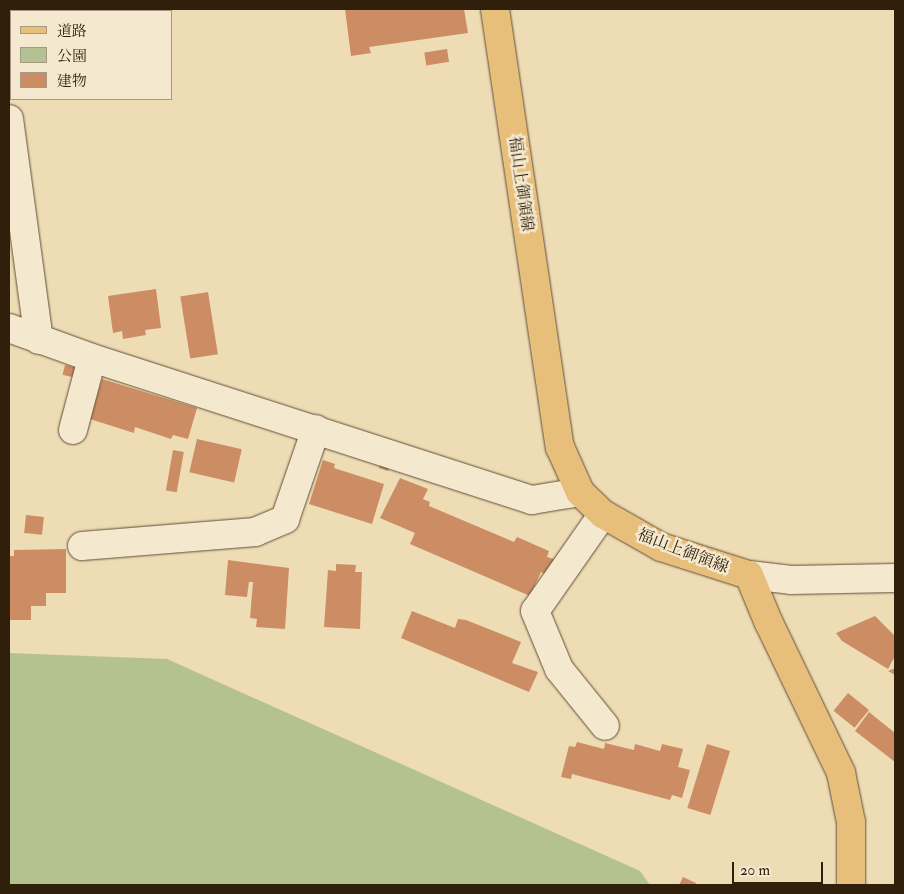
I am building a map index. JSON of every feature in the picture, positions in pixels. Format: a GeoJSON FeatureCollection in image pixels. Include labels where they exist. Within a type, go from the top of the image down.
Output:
{"type":"FeatureCollection","features":[{"type":"Feature","properties":{"kind":"main road","name":"福山上御領線"},"geometry":{"type":"LineString","coordinates":[[496,9],[560,447],[580,492],[603,514],[661,547],[749,575],[768,621],[841,773],[851,822],[851,885]]}},
{"type":"Feature","properties":{"kind":"street"},"geometry":{"type":"LineString","coordinates":[[9,119],[39,340]]}},
{"type":"Feature","properties":{"kind":"street"},"geometry":{"type":"LineString","coordinates":[[9,328],[92,358],[532,500],[580,492]]}},
{"type":"Feature","properties":{"kind":"street"},"geometry":{"type":"LineString","coordinates":[[73,430],[92,358]]}},
{"type":"Feature","properties":{"kind":"street"},"geometry":{"type":"LineString","coordinates":[[82,546],[255,532],[286,519],[316,429]]}},
{"type":"Feature","properties":{"kind":"street"},"geometry":{"type":"LineString","coordinates":[[603,514],[535,610],[559,669],[605,726]]}},
{"type":"Feature","properties":{"kind":"street"},"geometry":{"type":"LineString","coordinates":[[749,575],[791,580],[895,578]]}},
{"type":"Feature","properties":{"kind":"green space"},"geometry":{"type":"Polygon","coordinates":[[[9,653],[167,659],[640,871],[650,885],[9,885],[9,653]]]}},
{"type":"Feature","properties":{"kind":"building"},"geometry":{"type":"Polygon","coordinates":[[[345,9],[464,9],[468,33],[369,47],[371,53],[351,56],[345,9]]]}},
{"type":"Feature","properties":{"kind":"building"},"geometry":{"type":"Polygon","coordinates":[[[447,49],[449,62],[426,65],[424,53],[447,49]]]}},
{"type":"Feature","properties":{"kind":"building"},"geometry":{"type":"Polygon","coordinates":[[[156,289],[161,328],[145,330],[146,335],[123,339],[122,331],[113,333],[108,296],[156,289]]]}},
{"type":"Feature","properties":{"kind":"building"},"geometry":{"type":"Polygon","coordinates":[[[208,292],[218,354],[190,359],[180,296],[208,292]]]}},
{"type":"Feature","properties":{"kind":"building"},"geometry":{"type":"Polygon","coordinates":[[[65,365],[81,369],[78,379],[63,375],[65,365]]]}},
{"type":"Feature","properties":{"kind":"building"},"geometry":{"type":"Polygon","coordinates":[[[102,379],[197,408],[188,439],[173,435],[171,439],[135,427],[134,433],[90,419],[102,379]]]}},
{"type":"Feature","properties":{"kind":"building"},"geometry":{"type":"Polygon","coordinates":[[[197,439],[242,449],[234,482],[189,472],[197,439]]]}},
{"type":"Feature","properties":{"kind":"building"},"geometry":{"type":"Polygon","coordinates":[[[173,450],[184,452],[177,492],[166,490],[173,450]]]}},
{"type":"Feature","properties":{"kind":"building"},"geometry":{"type":"Polygon","coordinates":[[[323,460],[335,464],[334,468],[384,484],[372,524],[309,504],[323,460]]]}},
{"type":"Feature","properties":{"kind":"building"},"geometry":{"type":"Polygon","coordinates":[[[381,461],[390,463],[388,471],[379,468],[381,461]]]}},
{"type":"Feature","properties":{"kind":"building"},"geometry":{"type":"Polygon","coordinates":[[[400,478],[428,489],[423,499],[430,502],[429,506],[514,542],[517,537],[549,551],[547,557],[557,560],[550,576],[541,572],[530,596],[410,544],[415,533],[380,518],[400,478]]]}},
{"type":"Feature","properties":{"kind":"building"},"geometry":{"type":"Polygon","coordinates":[[[26,515],[44,517],[42,535],[24,533],[26,515]]]}},
{"type":"Feature","properties":{"kind":"building"},"geometry":{"type":"Polygon","coordinates":[[[66,549],[66,593],[46,593],[46,606],[31,606],[31,620],[9,620],[9,556],[14,556],[14,550],[66,549]]]}},
{"type":"Feature","properties":{"kind":"building"},"geometry":{"type":"Polygon","coordinates":[[[228,560],[289,568],[285,629],[256,627],[257,619],[250,618],[253,582],[249,582],[247,597],[225,595],[228,560]]]}},
{"type":"Feature","properties":{"kind":"building"},"geometry":{"type":"Polygon","coordinates":[[[336,564],[356,565],[355,572],[362,572],[360,629],[324,627],[328,570],[336,571],[336,564]]]}},
{"type":"Feature","properties":{"kind":"building"},"geometry":{"type":"Polygon","coordinates":[[[412,611],[455,628],[458,619],[466,620],[521,642],[512,663],[538,672],[529,692],[401,638],[412,611]]]}},
{"type":"Feature","properties":{"kind":"building"},"geometry":{"type":"Polygon","coordinates":[[[875,616],[895,636],[895,656],[888,669],[842,641],[836,633],[875,616]]]}},
{"type":"Feature","properties":{"kind":"building"},"geometry":{"type":"Polygon","coordinates":[[[895,668],[895,675],[888,671],[895,668]]]}},
{"type":"Feature","properties":{"kind":"building"},"geometry":{"type":"Polygon","coordinates":[[[848,693],[869,710],[855,728],[834,711],[848,693]]]}},
{"type":"Feature","properties":{"kind":"building"},"geometry":{"type":"Polygon","coordinates":[[[869,712],[895,733],[895,762],[855,731],[869,712]]]}},
{"type":"Feature","properties":{"kind":"building"},"geometry":{"type":"Polygon","coordinates":[[[577,742],[604,749],[605,743],[634,750],[635,744],[660,751],[662,744],[683,749],[678,767],[690,770],[682,798],[672,795],[670,800],[572,774],[571,779],[561,777],[569,746],[575,747],[577,742]]]}},
{"type":"Feature","properties":{"kind":"building"},"geometry":{"type":"Polygon","coordinates":[[[707,744],[730,751],[710,815],[687,808],[707,744]]]}},
{"type":"Feature","properties":{"kind":"building"},"geometry":{"type":"Polygon","coordinates":[[[683,877],[696,883],[695,885],[679,885],[683,877]]]}}]}
